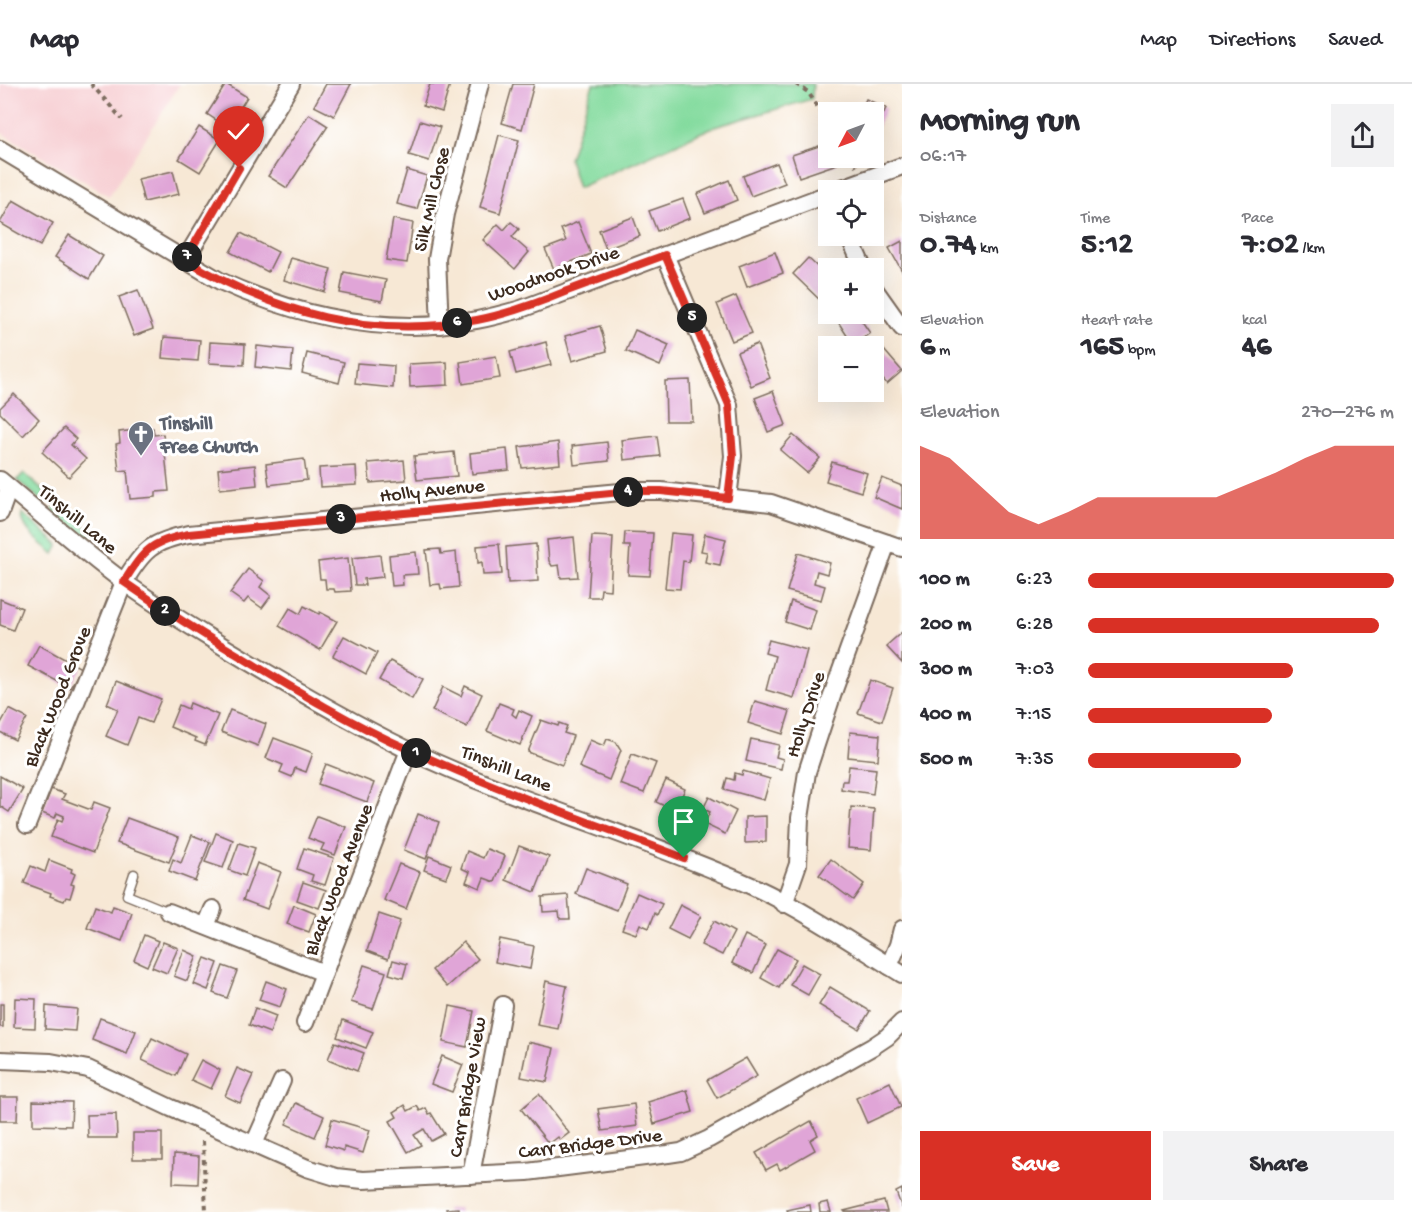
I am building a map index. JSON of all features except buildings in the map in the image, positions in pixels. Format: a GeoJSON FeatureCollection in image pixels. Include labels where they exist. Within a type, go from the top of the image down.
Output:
{"type":"FeatureCollection","features":[{"type":"Feature","properties":{"kind":"street"},"geometry":{"type":"LineString","coordinates":[[185,260],[291,84]]}},
{"type":"Feature","properties":{"kind":"street","name":"Silk Mill Close"},"geometry":{"type":"LineString","coordinates":[[440,325],[437,259],[445,214],[480,84]]}},
{"type":"Feature","properties":{"kind":"street","name":"Woodnook Drive"},"geometry":{"type":"LineString","coordinates":[[0,148],[239,290],[294,310],[360,324],[440,325],[477,320],[521,309],[818,198]]}},
{"type":"Feature","properties":{"kind":"street"},"geometry":{"type":"LineString","coordinates":[[864,180],[902,166]]}},
{"type":"Feature","properties":{"kind":"street"},"geometry":{"type":"LineString","coordinates":[[665,255],[729,405],[733,456],[728,498]]}},
{"type":"Feature","properties":{"kind":"street"},"geometry":{"type":"LineString","coordinates":[[884,303],[902,328]]}},
{"type":"Feature","properties":{"kind":"street"},"geometry":{"type":"LineString","coordinates":[[0,513],[5,484]]}},
{"type":"Feature","properties":{"kind":"street","name":"Tinshill Lane"},"geometry":{"type":"LineString","coordinates":[[5,484],[59,532],[163,610],[364,728],[483,782],[684,858],[757,889],[896,970]]}},
{"type":"Feature","properties":{"kind":"street","name":"Holly Avenue"},"geometry":{"type":"LineString","coordinates":[[124,582],[136,562],[154,545],[162,540],[189,534],[631,491],[661,491],[771,503],[895,545]]}},
{"type":"Feature","properties":{"kind":"street","name":"Holly Drive"},"geometry":{"type":"LineString","coordinates":[[784,904],[798,864],[800,818],[807,772],[835,687],[895,545]]}},
{"type":"Feature","properties":{"kind":"street","name":"Black Wood Grove"},"geometry":{"type":"LineString","coordinates":[[27,825],[124,582]]}},
{"type":"Feature","properties":{"kind":"street","name":"Black Wood Avenue"},"geometry":{"type":"LineString","coordinates":[[305,1023],[409,750]]}},
{"type":"Feature","properties":{"kind":"street"},"geometry":{"type":"LineString","coordinates":[[206,926],[213,909]]}},
{"type":"Feature","properties":{"kind":"street"},"geometry":{"type":"LineString","coordinates":[[170,912],[324,972]]}},
{"type":"Feature","properties":{"kind":"street"},"geometry":{"type":"LineString","coordinates":[[896,970],[902,929]]}},
{"type":"Feature","properties":{"kind":"street","name":"Carr Bridge View"},"geometry":{"type":"LineString","coordinates":[[471,1175],[503,1005]]}},
{"type":"Feature","properties":{"kind":"street","name":"Carr Bridge Drive"},"geometry":{"type":"LineString","coordinates":[[0,1060],[51,1062],[88,1069],[307,1168],[336,1178],[363,1180],[527,1172],[681,1152],[709,1139],[872,1047],[887,1037],[902,1022]]}},
{"type":"Feature","properties":{"kind":"street"},"geometry":{"type":"LineString","coordinates":[[254,1144],[282,1081]]}},
{"type":"Feature","properties":{"kind":"lane"},"geometry":{"type":"LineString","coordinates":[[134,874],[127,895],[170,912]]}},
{"type":"Feature","properties":{"kind":"path"},"geometry":{"type":"LineString","coordinates":[[91,84],[122,119]]}},
{"type":"Feature","properties":{"kind":"path"},"geometry":{"type":"LineString","coordinates":[[796,84],[808,92],[818,108]]}},
{"type":"Feature","properties":{"kind":"path"},"geometry":{"type":"LineString","coordinates":[[203,1122],[206,1212]]}},
{"type":"Feature","properties":{"kind":"shaded area"},"geometry":{"type":"Polygon","coordinates":[[[0,84],[180,84],[109,196],[0,132],[0,84]]]}},
{"type":"Feature","properties":{"kind":"green space"},"geometry":{"type":"Polygon","coordinates":[[[593,84],[813,84],[812,99],[711,128],[578,188],[569,159],[593,84]]]}},
{"type":"Feature","properties":{"kind":"green space"},"geometry":{"type":"Polygon","coordinates":[[[24,473],[50,497],[44,503],[17,480],[24,473]]]}},
{"type":"Feature","properties":{"kind":"green space"},"geometry":{"type":"Polygon","coordinates":[[[58,503],[93,533],[87,540],[52,510],[58,503]]]}},
{"type":"Feature","properties":{"kind":"green space"},"geometry":{"type":"Polygon","coordinates":[[[22,513],[59,545],[54,554],[29,531],[22,513]]]}},
{"type":"Feature","properties":{"kind":"place","name":"Tinshill Free Church"},"geometry":{"type":"Point","coordinates":[141,457]}},
{"type":"Feature","properties":{"kind":"route"},"geometry":{"type":"LineString","coordinates":[[239,168],[185,260],[220,281],[249,294],[283,307],[327,318],[360,324],[397,326],[440,325],[477,320],[521,309],[665,255],[729,405],[733,456],[728,498],[661,491],[631,491],[189,534],[162,540],[154,545],[136,562],[124,582],[163,610],[364,728],[483,782],[684,858]]}}]}
